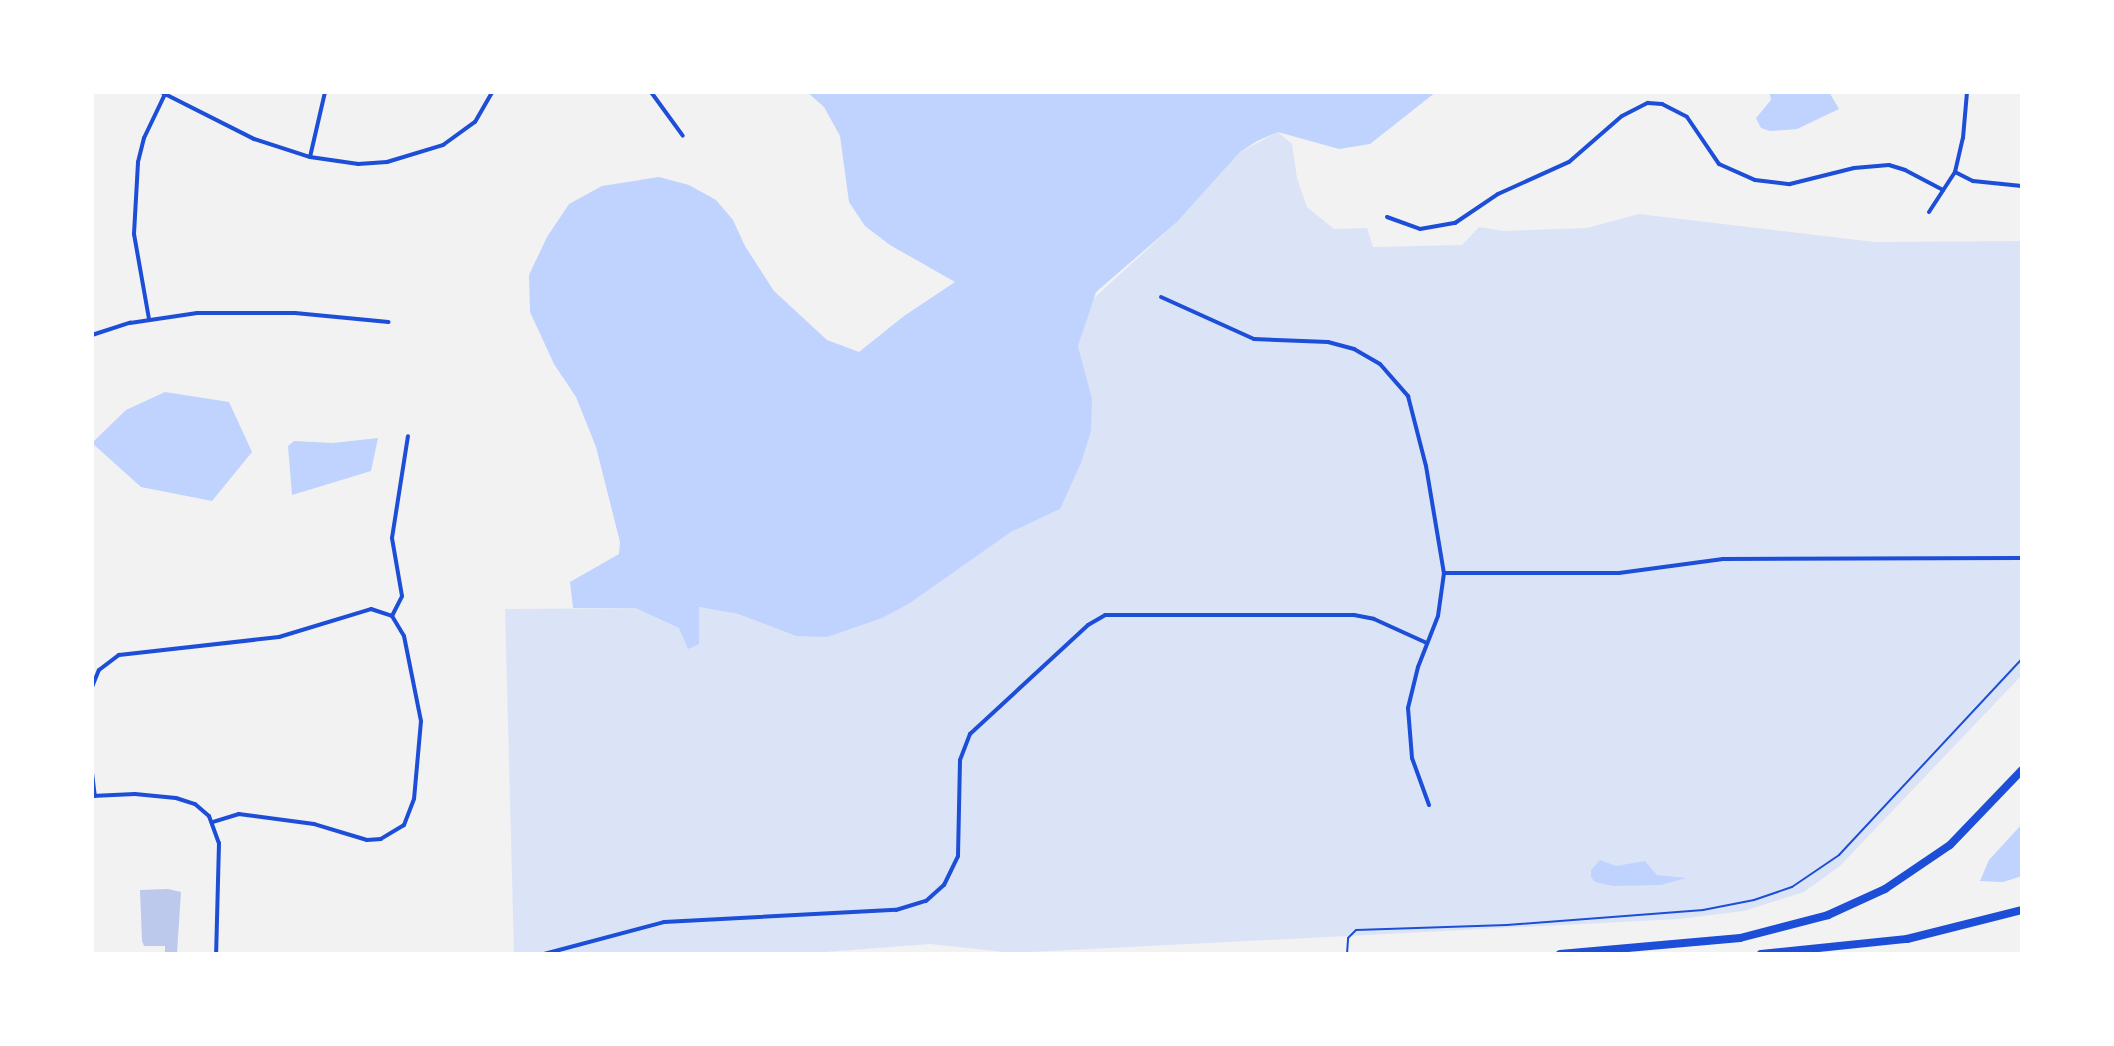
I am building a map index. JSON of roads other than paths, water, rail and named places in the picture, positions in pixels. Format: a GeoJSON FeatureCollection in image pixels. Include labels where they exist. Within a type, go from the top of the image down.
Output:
{"type":"FeatureCollection","features":[{"type":"Feature","properties":{"kind":"highway"},"geometry":{"type":"LineString","coordinates":[[1560,954],[1740,938],[1828,915],[1885,889],[1950,845],[2022,770]]}},
{"type":"Feature","properties":{"kind":"highway"},"geometry":{"type":"LineString","coordinates":[[1761,954],[1907,939],[2022,910]]}},
{"type":"Feature","properties":{"kind":"street"},"geometry":{"type":"LineString","coordinates":[[310,157],[325,92]]}},
{"type":"Feature","properties":{"kind":"street"},"geometry":{"type":"LineString","coordinates":[[149,319],[134,234],[137,175],[144,138],[163,93],[254,139],[310,157],[358,164],[415,156],[460,135],[475,122],[492,92]]}},
{"type":"Feature","properties":{"kind":"street"},"geometry":{"type":"LineString","coordinates":[[651,92],[683,136]]}},
{"type":"Feature","properties":{"kind":"street"},"geometry":{"type":"LineString","coordinates":[[1929,212],[1955,172],[1963,138],[1967,92]]}},
{"type":"Feature","properties":{"kind":"street"},"geometry":{"type":"LineString","coordinates":[[1387,217],[1420,229],[1455,223],[1498,194],[1569,162],[1622,116],[1648,103],[1662,104],[1687,117],[1719,164],[1755,180],[1790,184],[1863,166],[1889,165],[1943,190]]}},
{"type":"Feature","properties":{"kind":"street"},"geometry":{"type":"LineString","coordinates":[[1955,172],[1973,181],[2022,186]]}},
{"type":"Feature","properties":{"kind":"street"},"geometry":{"type":"LineString","coordinates":[[1161,297],[1254,339],[1342,345],[1368,356],[1391,374],[1408,396],[1414,413],[1444,573],[1438,616],[1411,689],[1407,727],[1415,773],[1429,805]]}},
{"type":"Feature","properties":{"kind":"street"},"geometry":{"type":"LineString","coordinates":[[92,335],[149,319],[246,311],[389,322]]}},
{"type":"Feature","properties":{"kind":"street"},"geometry":{"type":"LineString","coordinates":[[392,616],[402,596],[392,538],[408,436]]}},
{"type":"Feature","properties":{"kind":"street"},"geometry":{"type":"LineString","coordinates":[[1444,573],[1619,573],[1706,560],[1747,558],[2022,558]]}},
{"type":"Feature","properties":{"kind":"street"},"geometry":{"type":"LineString","coordinates":[[92,687],[99,670],[119,655],[279,637],[371,609],[392,616],[404,636],[421,721],[414,799],[404,825],[381,839],[367,840],[314,824],[239,814],[213,822]]}},
{"type":"Feature","properties":{"kind":"street"},"geometry":{"type":"LineString","coordinates":[[544,954],[664,922],[896,910],[926,901],[944,885],[958,856],[960,760],[970,734],[1088,625],[1105,615],[1354,615],[1374,619],[1427,643]]}},
{"type":"Feature","properties":{"kind":"street"},"geometry":{"type":"LineString","coordinates":[[92,773],[93,796],[135,794],[186,800],[201,807],[213,822],[219,843],[216,954]]}},
{"type":"Feature","properties":{"kind":"water"},"geometry":{"type":"Polygon","coordinates":[[[807,92],[1436,92],[1370,144],[1339,149],[1278,132],[1257,141],[1240,152],[1177,222],[1096,292],[1078,346],[1092,398],[1091,431],[1081,463],[1060,509],[1011,532],[910,603],[882,618],[827,637],[796,636],[738,614],[699,607],[699,644],[688,649],[679,628],[635,608],[573,608],[570,582],[619,554],[620,542],[596,447],[576,397],[554,364],[530,312],[529,275],[547,237],[569,204],[602,186],[659,177],[689,185],[716,200],[733,220],[745,246],[774,291],[827,340],[859,352],[904,316],[955,282],[890,245],[865,226],[849,202],[840,136],[824,107],[807,92]]]}},
{"type":"Feature","properties":{"kind":"water"},"geometry":{"type":"Polygon","coordinates":[[[1762,92],[1829,92],[1839,109],[1797,129],[1770,131],[1761,128],[1756,118],[1771,100],[1770,94],[1762,92]]]}},
{"type":"Feature","properties":{"kind":"water"},"geometry":{"type":"Polygon","coordinates":[[[165,392],[229,402],[252,452],[212,501],[141,487],[92,443],[126,410],[165,392]]]}},
{"type":"Feature","properties":{"kind":"water"},"geometry":{"type":"Polygon","coordinates":[[[378,438],[371,471],[292,495],[288,446],[294,441],[333,443],[378,438]]]}},
{"type":"Feature","properties":{"kind":"water"},"geometry":{"type":"Polygon","coordinates":[[[2022,824],[2022,876],[2003,882],[1980,881],[1989,860],[2022,824]]]}},
{"type":"Feature","properties":{"kind":"water"},"geometry":{"type":"Polygon","coordinates":[[[1600,860],[1616,866],[1645,861],[1657,875],[1686,878],[1661,885],[1613,886],[1595,882],[1591,877],[1591,870],[1600,860]]]}}]}
